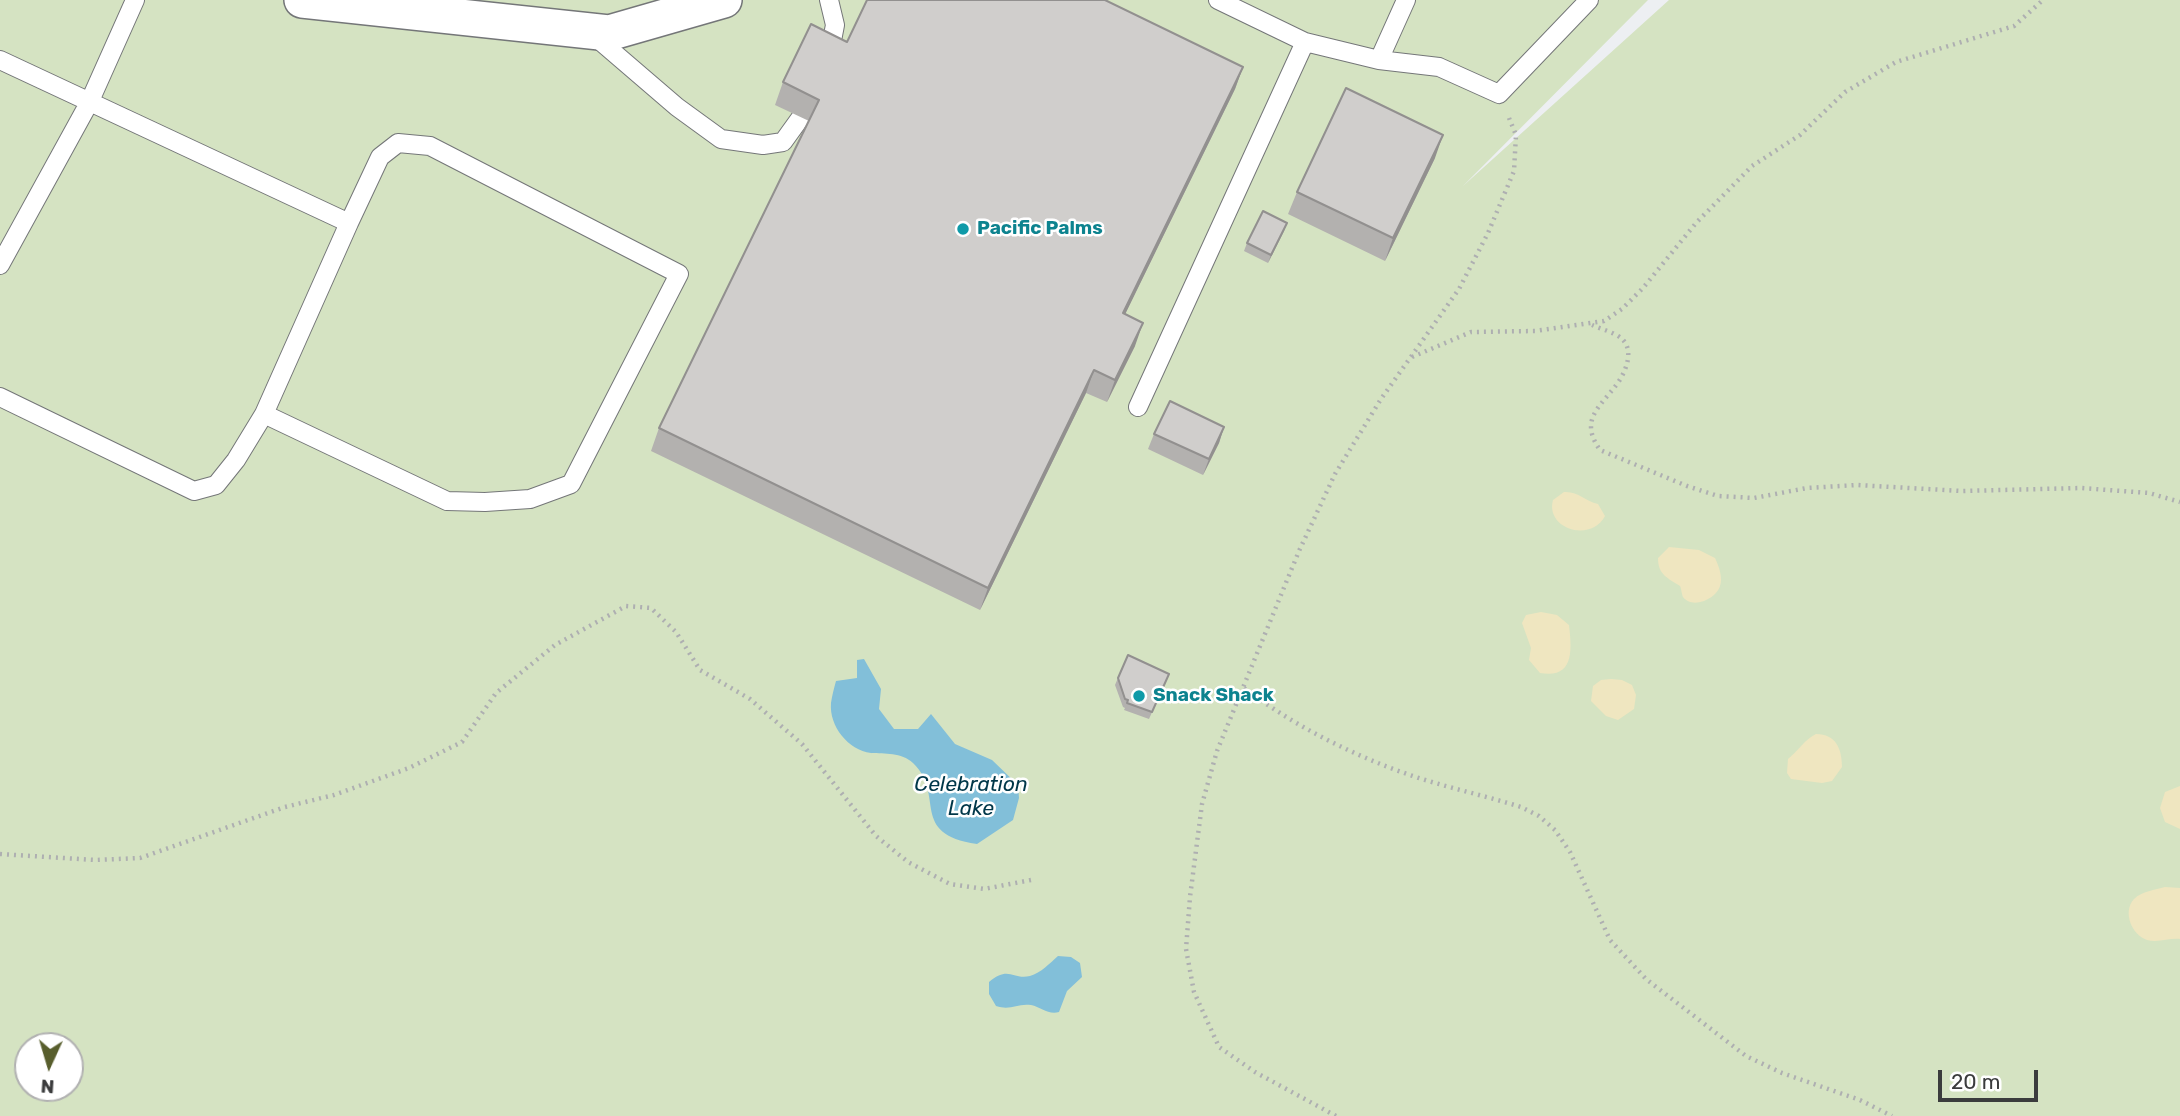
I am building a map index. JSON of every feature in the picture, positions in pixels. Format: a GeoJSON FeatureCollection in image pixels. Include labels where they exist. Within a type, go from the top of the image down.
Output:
{"type":"FeatureCollection","features":[{"type":"Feature","properties":{"kind":"street"},"geometry":{"type":"LineString","coordinates":[[302,0],[609,33],[724,0]]}},
{"type":"Feature","properties":{"kind":"lane"},"geometry":{"type":"LineString","coordinates":[[0,265],[89,103],[135,0]]}},
{"type":"Feature","properties":{"kind":"lane"},"geometry":{"type":"LineString","coordinates":[[828,60],[835,25],[829,0]]}},
{"type":"Feature","properties":{"kind":"lane"},"geometry":{"type":"LineString","coordinates":[[1218,0],[1305,42],[1379,60],[1439,67],[1499,94],[1589,0]]}},
{"type":"Feature","properties":{"kind":"lane"},"geometry":{"type":"LineString","coordinates":[[1379,60],[1406,0]]}},
{"type":"Feature","properties":{"kind":"lane"},"geometry":{"type":"LineString","coordinates":[[587,30],[677,107],[721,139],[763,145],[783,142],[800,117]]}},
{"type":"Feature","properties":{"kind":"lane"},"geometry":{"type":"LineString","coordinates":[[1138,407],[1305,42]]}},
{"type":"Feature","properties":{"kind":"lane"},"geometry":{"type":"LineString","coordinates":[[0,60],[349,223]]}},
{"type":"Feature","properties":{"kind":"lane"},"geometry":{"type":"LineString","coordinates":[[0,397],[194,491],[216,485],[236,460],[264,414],[380,157],[398,143],[430,146],[678,274],[571,484],[530,499],[447,501],[264,414]]}},
{"type":"Feature","properties":{"kind":"path"},"geometry":{"type":"LineString","coordinates":[[1411,358],[1471,332],[1535,331],[1604,321],[1622,309],[1643,288],[1696,223],[1752,166],[1800,135],[1845,92],[1896,62],[2014,26],[2043,0]]}},
{"type":"Feature","properties":{"kind":"path"},"geometry":{"type":"LineString","coordinates":[[1336,1116],[1255,1072],[1219,1047],[1194,992],[1186,949],[1202,804],[1217,751],[1299,551],[1335,474],[1381,399],[1459,289],[1488,233],[1514,171],[1517,135],[1499,94]]}},
{"type":"Feature","properties":{"kind":"path"},"geometry":{"type":"LineString","coordinates":[[1591,324],[1623,339],[1629,352],[1627,364],[1618,383],[1595,408],[1591,425],[1592,439],[1600,450],[1718,496],[1754,498],[1807,488],[1857,485],[1962,491],[2081,488],[2149,493],[2180,502]]}},
{"type":"Feature","properties":{"kind":"path"},"geometry":{"type":"LineString","coordinates":[[0,854],[95,860],[140,858],[285,807],[334,795],[409,768],[463,742],[496,693],[555,645],[626,606],[651,608],[676,632],[700,670],[750,699],[803,744],[876,836],[908,862],[950,884],[984,889],[1031,880]]}},
{"type":"Feature","properties":{"kind":"path"},"geometry":{"type":"LineString","coordinates":[[1244,688],[1271,709],[1315,735],[1404,773],[1521,807],[1539,816],[1555,830],[1570,852],[1610,940],[1646,979],[1746,1056],[1782,1073],[1860,1100],[1892,1116]]}},
{"type":"Feature","properties":{"kind":"green space"},"geometry":{"type":"Polygon","coordinates":[[[0,0],[1648,0],[1463,186],[1669,0],[2180,0],[2180,1116],[0,1116],[0,0]]]}},
{"type":"Feature","properties":{"kind":"sand"},"geometry":{"type":"Polygon","coordinates":[[[1564,492],[1598,504],[1605,516],[1590,529],[1571,529],[1562,525],[1552,510],[1553,500],[1564,492]]]}},
{"type":"Feature","properties":{"kind":"sand"},"geometry":{"type":"Polygon","coordinates":[[[1669,547],[1699,550],[1715,558],[1721,579],[1714,595],[1698,602],[1687,601],[1683,597],[1680,586],[1660,568],[1658,558],[1669,547]]]}},
{"type":"Feature","properties":{"kind":"sand"},"geometry":{"type":"Polygon","coordinates":[[[1541,612],[1557,615],[1569,625],[1571,644],[1568,661],[1559,672],[1551,674],[1540,673],[1529,660],[1531,648],[1522,623],[1526,615],[1541,612]]]}},
{"type":"Feature","properties":{"kind":"sand"},"geometry":{"type":"Polygon","coordinates":[[[1611,679],[1632,685],[1636,695],[1634,709],[1618,720],[1606,716],[1591,701],[1593,686],[1601,680],[1611,679]]]}},
{"type":"Feature","properties":{"kind":"sand"},"geometry":{"type":"Polygon","coordinates":[[[1816,734],[1828,737],[1837,744],[1842,767],[1832,781],[1822,783],[1791,779],[1787,773],[1788,759],[1816,734]]]}},
{"type":"Feature","properties":{"kind":"sand"},"geometry":{"type":"Polygon","coordinates":[[[2180,786],[2180,829],[2165,822],[2160,808],[2165,792],[2180,786]]]}},
{"type":"Feature","properties":{"kind":"sand"},"geometry":{"type":"Polygon","coordinates":[[[2165,887],[2180,888],[2180,939],[2147,940],[2137,933],[2130,922],[2130,904],[2141,894],[2165,887]]]}},
{"type":"Feature","properties":{"kind":"water","name":"Celebration Lake"},"geometry":{"type":"Polygon","coordinates":[[[864,659],[881,689],[879,709],[894,729],[918,729],[931,714],[955,744],[992,760],[1018,785],[1019,798],[1013,820],[977,844],[956,839],[935,822],[927,787],[913,763],[898,755],[863,751],[842,736],[831,712],[836,681],[857,678],[857,660],[864,659]]]}},
{"type":"Feature","properties":{"kind":"water"},"geometry":{"type":"Polygon","coordinates":[[[1058,956],[1071,957],[1080,963],[1082,977],[1067,991],[1059,1012],[1048,1012],[1031,1005],[1006,1008],[996,1006],[989,994],[989,982],[1001,974],[1024,977],[1034,975],[1058,956]]]}},
{"type":"Feature","properties":{"kind":"building","name":"Pacific Palms"},"geometry":{"type":"Polygon","coordinates":[[[867,0],[1105,0],[1243,67],[1123,313],[1143,323],[1115,380],[1094,370],[988,588],[659,428],[819,100],[783,82],[811,24],[847,42],[867,0]]]}},
{"type":"Feature","properties":{"kind":"building"},"geometry":{"type":"Polygon","coordinates":[[[1346,88],[1443,135],[1393,238],[1297,192],[1346,88]]]}},
{"type":"Feature","properties":{"kind":"building"},"geometry":{"type":"Polygon","coordinates":[[[1263,211],[1287,223],[1271,255],[1247,243],[1263,211]]]}},
{"type":"Feature","properties":{"kind":"building"},"geometry":{"type":"Polygon","coordinates":[[[1170,401],[1224,427],[1209,459],[1154,434],[1170,401]]]}},
{"type":"Feature","properties":{"kind":"building","name":"Snack Shack"},"geometry":{"type":"Polygon","coordinates":[[[1128,655],[1169,674],[1152,712],[1127,703],[1128,700],[1125,699],[1118,678],[1128,655]]]}},
{"type":"Feature","properties":{"kind":"place","name":"Pacific Palms"},"geometry":{"type":"Point","coordinates":[963,229]}},
{"type":"Feature","properties":{"kind":"place","name":"Snack Shack"},"geometry":{"type":"Point","coordinates":[1139,696]}}]}
